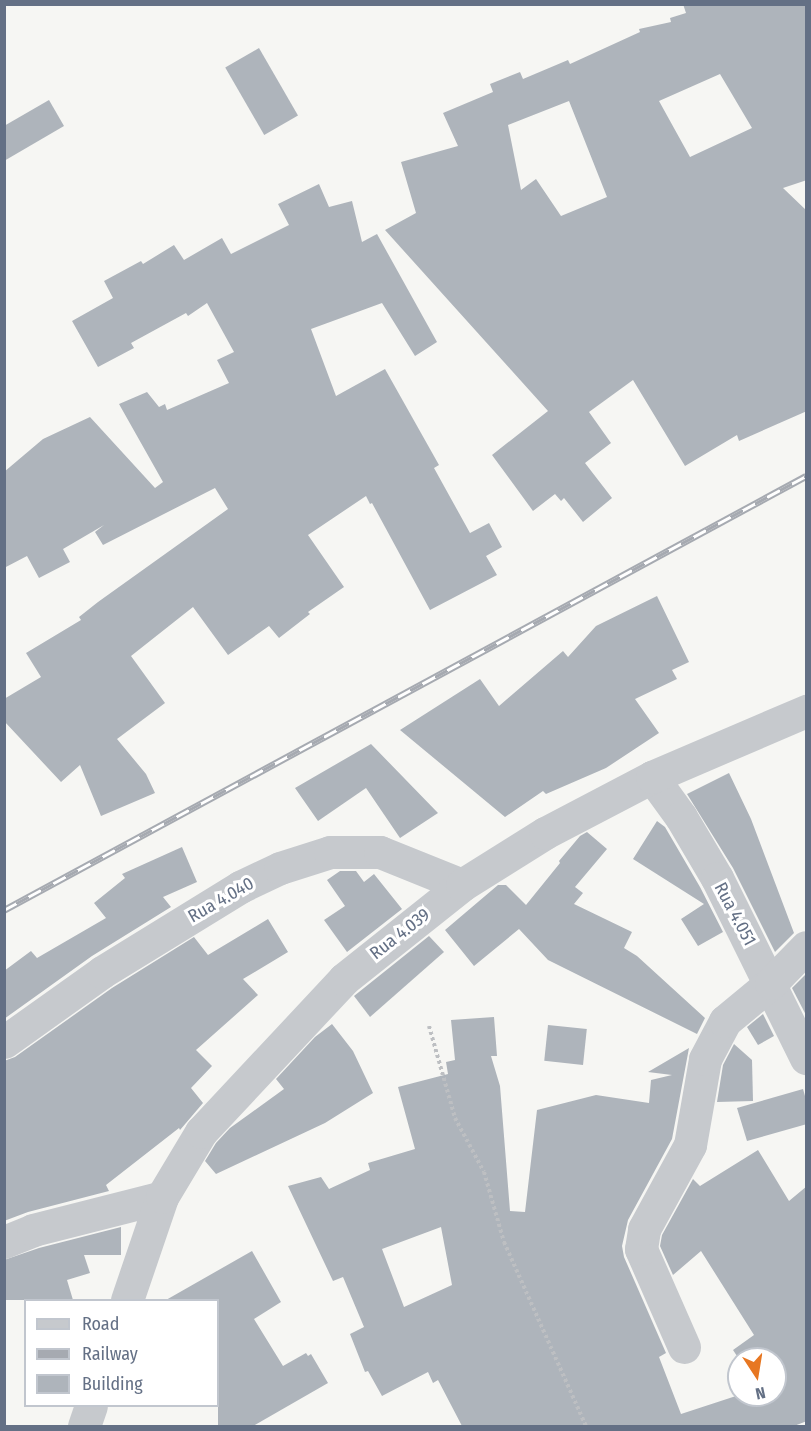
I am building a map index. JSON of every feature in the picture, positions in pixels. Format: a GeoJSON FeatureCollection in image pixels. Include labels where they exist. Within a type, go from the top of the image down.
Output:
{"type":"FeatureCollection","features":[{"type":"Feature","properties":{"kind":"street","name":"Rua 4.039"},"geometry":{"type":"LineString","coordinates":[[127,1299],[162,1197],[201,1132],[344,979],[462,885],[545,833],[652,777],[807,711]]}},
{"type":"Feature","properties":{"kind":"street","name":"Rua 4.051"},"geometry":{"type":"LineString","coordinates":[[652,777],[681,817],[717,878],[807,1058]]}},
{"type":"Feature","properties":{"kind":"street","name":"Rua 4.040"},"geometry":{"type":"LineString","coordinates":[[4,1042],[102,972],[240,887],[280,868],[330,852],[380,852],[462,885]]}},
{"type":"Feature","properties":{"kind":"street"},"geometry":{"type":"LineString","coordinates":[[684,1347],[641,1249],[644,1229],[690,1145],[705,1059],[725,1022],[771,983],[807,947]]}},
{"type":"Feature","properties":{"kind":"street"},"geometry":{"type":"LineString","coordinates":[[4,1242],[33,1230],[162,1197]]}},
{"type":"Feature","properties":{"kind":"street"},"geometry":{"type":"LineString","coordinates":[[84,1426],[91,1407]]}},
{"type":"Feature","properties":{"kind":"path"},"geometry":{"type":"LineString","coordinates":[[429,1026],[455,1118],[484,1172],[504,1242],[586,1426]]}},
{"type":"Feature","properties":{"kind":"building"},"geometry":{"type":"Polygon","coordinates":[[[683,4],[807,4],[807,180],[783,188],[807,211],[807,411],[739,441],[737,435],[685,466],[633,380],[589,412],[611,443],[585,463],[612,498],[583,522],[564,498],[561,501],[555,494],[533,511],[492,455],[548,411],[385,230],[416,213],[401,162],[458,146],[443,113],[493,92],[490,84],[520,72],[523,79],[568,60],[570,64],[640,32],[639,29],[671,22],[670,18],[686,13],[683,4]],[[720,74],[659,101],[690,157],[752,128],[720,74]],[[569,101],[508,125],[521,190],[536,179],[561,216],[607,197],[569,101]]]}},
{"type":"Feature","properties":{"kind":"building"},"geometry":{"type":"Polygon","coordinates":[[[259,48],[298,116],[264,135],[225,68],[259,48]]]}},
{"type":"Feature","properties":{"kind":"building"},"geometry":{"type":"Polygon","coordinates":[[[49,100],[64,126],[4,161],[4,126],[49,100]]]}},
{"type":"Feature","properties":{"kind":"building"},"geometry":{"type":"Polygon","coordinates":[[[319,184],[329,207],[352,201],[362,242],[377,234],[437,342],[415,356],[382,303],[311,329],[336,396],[385,369],[439,465],[434,468],[470,533],[489,523],[502,547],[486,556],[497,575],[430,610],[372,503],[370,504],[366,496],[308,535],[344,587],[308,612],[310,614],[279,638],[269,626],[228,655],[193,607],[131,656],[165,703],[117,739],[146,774],[155,793],[101,816],[80,765],[61,782],[4,721],[4,699],[41,677],[26,653],[81,620],[79,617],[98,602],[228,509],[215,488],[103,545],[95,532],[104,525],[63,549],[70,562],[39,578],[27,556],[4,568],[4,472],[43,439],[90,417],[155,488],[163,482],[119,404],[147,392],[159,407],[165,404],[167,410],[229,383],[217,360],[234,352],[207,303],[188,316],[186,313],[131,343],[134,348],[98,367],[72,321],[113,298],[104,281],[141,261],[143,264],[174,245],[184,260],[222,238],[231,254],[289,225],[278,204],[319,184]]]}},
{"type":"Feature","properties":{"kind":"building"},"geometry":{"type":"Polygon","coordinates":[[[657,596],[689,662],[672,670],[677,679],[635,699],[659,733],[606,768],[546,794],[543,791],[505,817],[400,730],[480,679],[499,706],[563,651],[568,657],[596,626],[657,596]]]}},
{"type":"Feature","properties":{"kind":"building"},"geometry":{"type":"Polygon","coordinates":[[[371,744],[438,813],[400,838],[366,788],[318,821],[295,788],[371,744]]]}},
{"type":"Feature","properties":{"kind":"building"},"geometry":{"type":"Polygon","coordinates":[[[729,773],[751,819],[794,933],[775,952],[733,868],[687,794],[729,773]]]}},
{"type":"Feature","properties":{"kind":"building"},"geometry":{"type":"Polygon","coordinates":[[[657,821],[665,827],[723,932],[698,946],[681,919],[704,904],[633,859],[657,821]]]}},
{"type":"Feature","properties":{"kind":"building"},"geometry":{"type":"Polygon","coordinates":[[[587,832],[607,849],[575,887],[583,893],[574,904],[632,932],[624,948],[637,956],[705,1018],[697,1034],[548,960],[519,929],[474,966],[445,930],[498,885],[506,885],[526,905],[560,863],[559,861],[580,836],[587,832]]]}},
{"type":"Feature","properties":{"kind":"building"},"geometry":{"type":"Polygon","coordinates":[[[182,847],[197,882],[163,897],[171,907],[92,956],[4,1019],[4,971],[31,951],[37,958],[106,918],[94,903],[125,878],[122,874],[182,847]]]}},
{"type":"Feature","properties":{"kind":"building"},"geometry":{"type":"Polygon","coordinates":[[[340,871],[356,871],[364,882],[374,874],[402,909],[347,952],[324,920],[345,906],[327,880],[340,871]]]}},
{"type":"Feature","properties":{"kind":"building"},"geometry":{"type":"Polygon","coordinates":[[[268,919],[288,952],[243,979],[258,995],[196,1050],[212,1066],[191,1088],[203,1103],[180,1130],[179,1128],[106,1185],[109,1191],[28,1212],[4,1221],[4,1061],[15,1057],[112,988],[194,937],[208,955],[268,919]]]}},
{"type":"Feature","properties":{"kind":"building"},"geometry":{"type":"Polygon","coordinates":[[[429,936],[444,952],[370,1017],[354,996],[429,936]]]}},
{"type":"Feature","properties":{"kind":"building"},"geometry":{"type":"Polygon","coordinates":[[[807,973],[807,1017],[792,988],[807,973]]]}},
{"type":"Feature","properties":{"kind":"building"},"geometry":{"type":"Polygon","coordinates":[[[763,1014],[774,1036],[758,1045],[747,1027],[763,1014]]]}},
{"type":"Feature","properties":{"kind":"building"},"geometry":{"type":"Polygon","coordinates":[[[494,1017],[497,1056],[491,1056],[500,1086],[510,1211],[525,1212],[537,1110],[596,1095],[649,1103],[651,1080],[672,1075],[648,1072],[689,1048],[672,1139],[628,1220],[622,1246],[624,1257],[666,1353],[659,1357],[681,1414],[727,1399],[727,1407],[787,1407],[787,1347],[737,1347],[754,1335],[701,1251],[673,1275],[660,1246],[662,1235],[693,1179],[700,1186],[758,1150],[789,1201],[807,1186],[807,1421],[794,1426],[462,1426],[438,1380],[433,1383],[428,1372],[382,1396],[368,1371],[365,1372],[350,1334],[364,1327],[343,1277],[333,1281],[288,1186],[321,1177],[329,1189],[370,1170],[368,1163],[415,1149],[398,1087],[448,1074],[446,1062],[455,1060],[451,1020],[494,1017]],[[441,1227],[382,1249],[404,1307],[452,1285],[441,1227]]]}},
{"type":"Feature","properties":{"kind":"building"},"geometry":{"type":"Polygon","coordinates":[[[332,1024],[353,1051],[373,1093],[325,1123],[216,1174],[205,1161],[216,1143],[230,1128],[284,1089],[276,1079],[315,1037],[332,1024]]]}},
{"type":"Feature","properties":{"kind":"building"},"geometry":{"type":"Polygon","coordinates":[[[548,1025],[587,1029],[583,1065],[544,1061],[548,1025]]]}},
{"type":"Feature","properties":{"kind":"building"},"geometry":{"type":"Polygon","coordinates":[[[734,1044],[752,1060],[753,1101],[717,1102],[723,1065],[734,1044]]]}},
{"type":"Feature","properties":{"kind":"building"},"geometry":{"type":"Polygon","coordinates":[[[803,1089],[807,1103],[807,1124],[747,1141],[737,1108],[803,1089]]]}},
{"type":"Feature","properties":{"kind":"building"},"geometry":{"type":"Polygon","coordinates":[[[121,1227],[121,1255],[84,1255],[90,1273],[67,1280],[73,1299],[4,1300],[4,1260],[39,1248],[121,1227]]]}},
{"type":"Feature","properties":{"kind":"building"},"geometry":{"type":"Polygon","coordinates":[[[252,1251],[281,1302],[254,1319],[283,1366],[306,1353],[308,1356],[311,1354],[328,1383],[253,1426],[218,1426],[219,1299],[168,1299],[252,1251]]]}},
{"type":"Feature","properties":{"kind":"railway"},"geometry":{"type":"LineString","coordinates":[[4,910],[806,476]]}}]}
